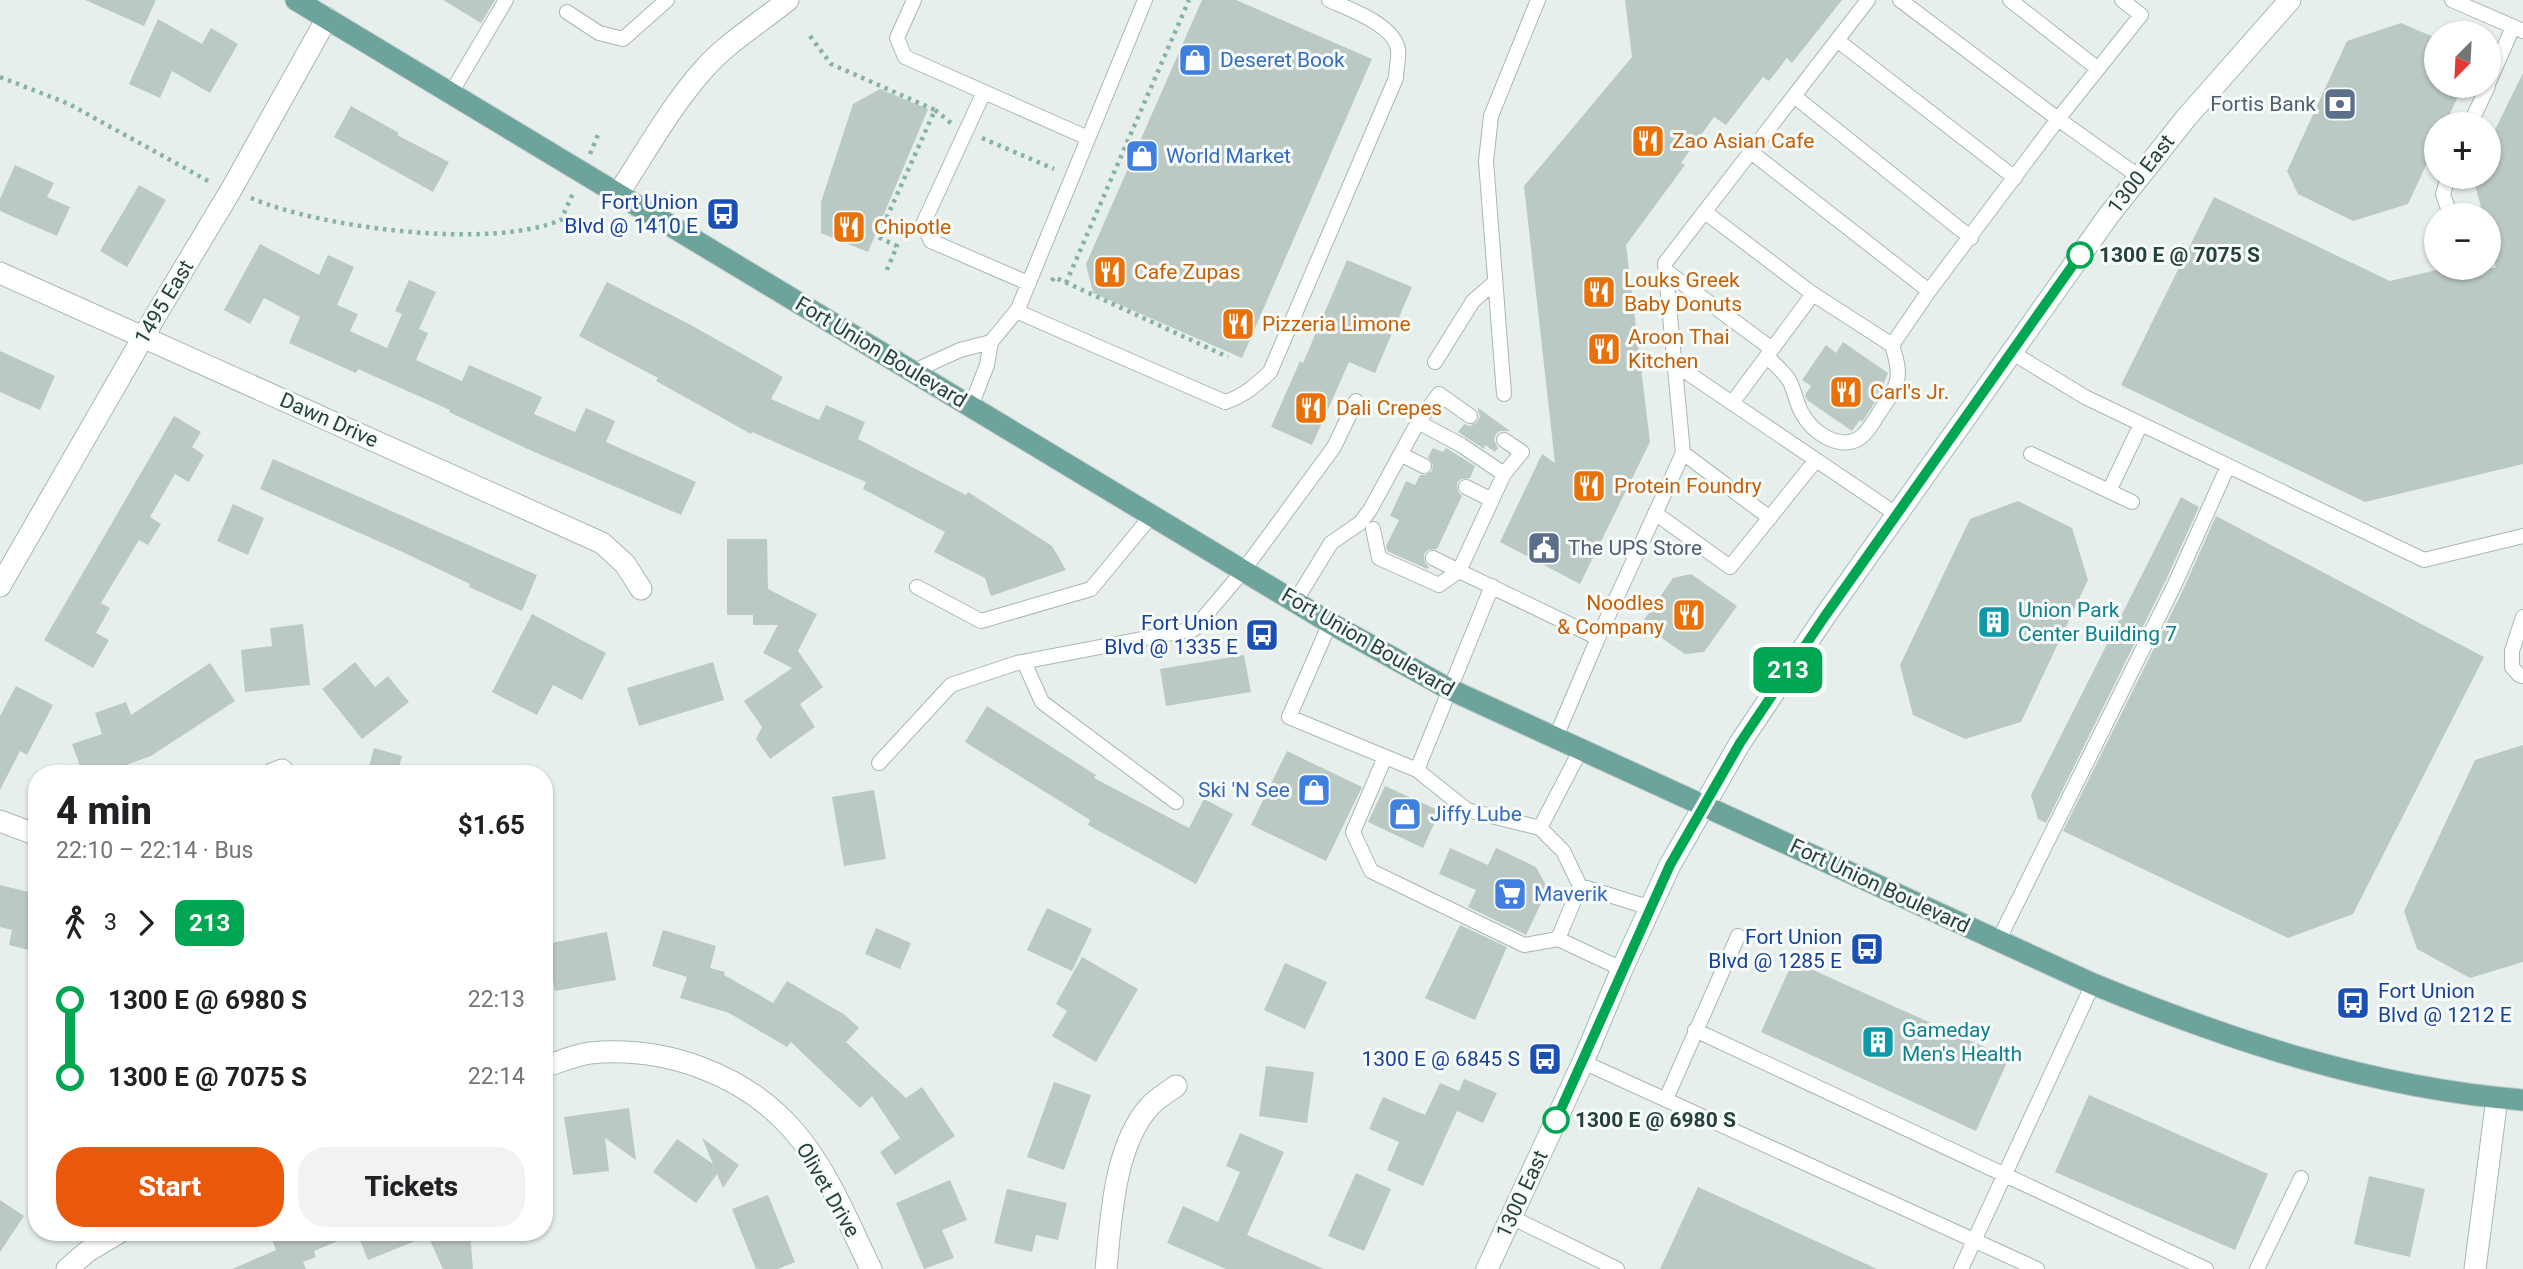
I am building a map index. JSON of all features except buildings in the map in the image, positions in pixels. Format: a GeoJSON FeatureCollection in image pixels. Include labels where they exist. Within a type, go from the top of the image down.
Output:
{"type":"FeatureCollection","features":[{"type":"Feature","properties":{"kind":"main road","name":"Fort Union Boulevard"},"geometry":{"type":"LineString","coordinates":[[296,0],[1330,623],[1449,689],[2093,984],[2223,1035],[2294,1058],[2367,1077],[2523,1101]]}},
{"type":"Feature","properties":{"kind":"street"},"geometry":{"type":"LineString","coordinates":[[618,194],[671,111],[705,67],[788,0]]}},
{"type":"Feature","properties":{"kind":"street","name":"1300 East"},"geometry":{"type":"LineString","coordinates":[[1488,1269],[1670,865],[1740,743],[1896,514],[2138,176],[2290,0]]}},
{"type":"Feature","properties":{"kind":"street","name":"1495 East"},"geometry":{"type":"LineString","coordinates":[[0,586],[231,190],[327,18]]}},
{"type":"Feature","properties":{"kind":"street","name":"Dawn Drive"},"geometry":{"type":"LineString","coordinates":[[0,274],[602,543],[625,564],[641,589]]}},
{"type":"Feature","properties":{"kind":"street"},"geometry":{"type":"LineString","coordinates":[[0,821],[28,833]]}},
{"type":"Feature","properties":{"kind":"street","name":"Olivet Drive"},"geometry":{"type":"LineString","coordinates":[[553,1064],[588,1054],[640,1052],[701,1067],[752,1092],[793,1130],[825,1177],[871,1269]]}},
{"type":"Feature","properties":{"kind":"street"},"geometry":{"type":"LineString","coordinates":[[1106,1269],[1118,1179],[1132,1132],[1150,1105],[1176,1086]]}},
{"type":"Feature","properties":{"kind":"street"},"geometry":{"type":"LineString","coordinates":[[2475,1269],[2497,1098]]}},
{"type":"Feature","properties":{"kind":"street"},"geometry":{"type":"LineString","coordinates":[[67,1269],[105,1241]]}},
{"type":"Feature","properties":{"kind":"lane"},"geometry":{"type":"LineString","coordinates":[[451,93],[506,0]]}},
{"type":"Feature","properties":{"kind":"lane"},"geometry":{"type":"LineString","coordinates":[[567,12],[599,33],[623,39],[667,0]]}},
{"type":"Feature","properties":{"kind":"lane"},"geometry":{"type":"LineString","coordinates":[[914,0],[897,38],[905,57],[1088,138]]}},
{"type":"Feature","properties":{"kind":"lane"},"geometry":{"type":"LineString","coordinates":[[971,406],[987,365],[991,342],[1016,311],[1145,0]]}},
{"type":"Feature","properties":{"kind":"lane"},"geometry":{"type":"LineString","coordinates":[[1016,311],[1225,402],[1253,388],[1270,372],[1396,78],[1398,49],[1393,37],[1370,19],[1329,0]]}},
{"type":"Feature","properties":{"kind":"lane"},"geometry":{"type":"LineString","coordinates":[[1504,394],[1486,161],[1491,116],[1538,0]]}},
{"type":"Feature","properties":{"kind":"lane"},"geometry":{"type":"LineString","coordinates":[[1555,739],[1683,453],[1665,263],[1868,0]]}},
{"type":"Feature","properties":{"kind":"lane"},"geometry":{"type":"LineString","coordinates":[[1900,0],[2138,176]]}},
{"type":"Feature","properties":{"kind":"lane"},"geometry":{"type":"LineString","coordinates":[[2010,0],[2098,69]]}},
{"type":"Feature","properties":{"kind":"lane"},"geometry":{"type":"LineString","coordinates":[[1892,345],[1929,291],[2058,119],[2141,15],[2122,0]]}},
{"type":"Feature","properties":{"kind":"lane"},"geometry":{"type":"LineString","coordinates":[[2452,0],[2518,29],[2501,61]]}},
{"type":"Feature","properties":{"kind":"lane"},"geometry":{"type":"LineString","coordinates":[[1837,40],[2015,178]]}},
{"type":"Feature","properties":{"kind":"lane"},"geometry":{"type":"LineString","coordinates":[[984,92],[923,224],[931,241],[1028,283]]}},
{"type":"Feature","properties":{"kind":"lane"},"geometry":{"type":"LineString","coordinates":[[1794,96],[1971,238]]}},
{"type":"Feature","properties":{"kind":"lane"},"geometry":{"type":"LineString","coordinates":[[1751,152],[1929,291]]}},
{"type":"Feature","properties":{"kind":"lane"},"geometry":{"type":"LineString","coordinates":[[1666,271],[1769,353],[1790,382],[1804,418],[1822,434],[1835,441],[1846,443],[1864,434],[1895,390],[1899,365],[1892,345],[1813,294],[1704,212]]}},
{"type":"Feature","properties":{"kind":"lane"},"geometry":{"type":"LineString","coordinates":[[1435,362],[1472,301],[1495,282]]}},
{"type":"Feature","properties":{"kind":"lane"},"geometry":{"type":"LineString","coordinates":[[1732,403],[1813,294]]}},
{"type":"Feature","properties":{"kind":"lane"},"geometry":{"type":"LineString","coordinates":[[914,371],[960,350],[991,342]]}},
{"type":"Feature","properties":{"kind":"lane"},"geometry":{"type":"LineString","coordinates":[[2011,352],[2085,397],[2424,560],[2523,536]]}},
{"type":"Feature","properties":{"kind":"lane"},"geometry":{"type":"LineString","coordinates":[[1673,363],[1896,514]]}},
{"type":"Feature","properties":{"kind":"lane"},"geometry":{"type":"LineString","coordinates":[[1470,416],[1439,394],[1418,422],[1370,510],[1367,526],[1379,558],[1439,585],[1459,571],[1504,474],[1522,452],[1504,440]]}},
{"type":"Feature","properties":{"kind":"lane"},"geometry":{"type":"LineString","coordinates":[[879,763],[951,685],[1024,662],[1194,629],[1243,571],[1334,447],[1356,401]]}},
{"type":"Feature","properties":{"kind":"lane"},"geometry":{"type":"LineString","coordinates":[[1418,422],[1461,445],[1504,474]]}},
{"type":"Feature","properties":{"kind":"lane"},"geometry":{"type":"LineString","coordinates":[[2109,491],[2140,424]]}},
{"type":"Feature","properties":{"kind":"lane"},"geometry":{"type":"LineString","coordinates":[[1683,453],[1770,518]]}},
{"type":"Feature","properties":{"kind":"lane"},"geometry":{"type":"LineString","coordinates":[[2031,454],[2132,502]]}},
{"type":"Feature","properties":{"kind":"lane"},"geometry":{"type":"LineString","coordinates":[[1402,455],[1424,466]]}},
{"type":"Feature","properties":{"kind":"lane"},"geometry":{"type":"LineString","coordinates":[[1655,513],[1730,567],[1816,460]]}},
{"type":"Feature","properties":{"kind":"lane"},"geometry":{"type":"LineString","coordinates":[[1998,941],[2174,586],[2228,466]]}},
{"type":"Feature","properties":{"kind":"lane"},"geometry":{"type":"LineString","coordinates":[[1466,487],[1492,500]]}},
{"type":"Feature","properties":{"kind":"lane"},"geometry":{"type":"LineString","coordinates":[[917,587],[981,621],[1091,589],[1152,515]]}},
{"type":"Feature","properties":{"kind":"lane"},"geometry":{"type":"LineString","coordinates":[[1367,526],[1390,538]]}},
{"type":"Feature","properties":{"kind":"lane"},"geometry":{"type":"LineString","coordinates":[[1295,602],[1331,543],[1367,526]]}},
{"type":"Feature","properties":{"kind":"lane"},"geometry":{"type":"LineString","coordinates":[[1433,558],[1598,638]]}},
{"type":"Feature","properties":{"kind":"lane"},"geometry":{"type":"LineString","coordinates":[[1417,769],[1492,586]]}},
{"type":"Feature","properties":{"kind":"lane"},"geometry":{"type":"LineString","coordinates":[[2523,617],[2512,651],[2512,667],[2523,676]]}},
{"type":"Feature","properties":{"kind":"lane"},"geometry":{"type":"LineString","coordinates":[[1330,623],[1289,717],[1417,769],[1467,810],[1540,828],[1563,851],[1580,886],[1650,908]]}},
{"type":"Feature","properties":{"kind":"lane"},"geometry":{"type":"LineString","coordinates":[[1024,662],[1042,702],[1177,802]]}},
{"type":"Feature","properties":{"kind":"lane"},"geometry":{"type":"LineString","coordinates":[[1540,828],[1580,751]]}},
{"type":"Feature","properties":{"kind":"lane"},"geometry":{"type":"LineString","coordinates":[[1385,757],[1353,832],[1371,871],[1524,945],[1558,939],[1622,969]]}},
{"type":"Feature","properties":{"kind":"lane"},"geometry":{"type":"LineString","coordinates":[[1558,939],[1580,886]]}},
{"type":"Feature","properties":{"kind":"lane"},"geometry":{"type":"LineString","coordinates":[[1665,1099],[1738,936]]}},
{"type":"Feature","properties":{"kind":"lane"},"geometry":{"type":"LineString","coordinates":[[1961,1269],[2093,984]]}},
{"type":"Feature","properties":{"kind":"lane"},"geometry":{"type":"LineString","coordinates":[[1695,1030],[2206,1269]]}},
{"type":"Feature","properties":{"kind":"lane"},"geometry":{"type":"LineString","coordinates":[[1583,1062],[2037,1269]]}},
{"type":"Feature","properties":{"kind":"lane"},"geometry":{"type":"LineString","coordinates":[[2257,1269],[2301,1178]]}},
{"type":"Feature","properties":{"kind":"lane"},"geometry":{"type":"LineString","coordinates":[[1511,1217],[1617,1269]]}},
{"type":"Feature","properties":{"kind":"path"},"geometry":{"type":"LineString","coordinates":[[1066,283],[1189,0]]}},
{"type":"Feature","properties":{"kind":"path"},"geometry":{"type":"LineString","coordinates":[[810,36],[831,64],[935,110],[952,124]]}},
{"type":"Feature","properties":{"kind":"path"},"geometry":{"type":"LineString","coordinates":[[0,77],[69,104],[210,182]]}},
{"type":"Feature","properties":{"kind":"path"},"geometry":{"type":"LineString","coordinates":[[886,272],[897,246],[878,237],[935,110]]}},
{"type":"Feature","properties":{"kind":"path"},"geometry":{"type":"LineString","coordinates":[[981,138],[1055,169]]}},
{"type":"Feature","properties":{"kind":"path"},"geometry":{"type":"LineString","coordinates":[[1104,172],[1112,176]]}},
{"type":"Feature","properties":{"kind":"path"},"geometry":{"type":"LineString","coordinates":[[252,198],[268,206],[310,216],[422,234],[498,232],[548,226],[561,220],[566,210]]}},
{"type":"Feature","properties":{"kind":"path"},"geometry":{"type":"LineString","coordinates":[[1048,289],[1054,277],[1228,358]]}},
{"type":"Feature","properties":{"kind":"bus line","name":"213"},"geometry":{"type":"LineString","coordinates":[[1556,1120],[1670,865],[1740,743],[1825,616],[2080,255]]}},
{"type":"Feature","properties":{"kind":"place","name":"Deseret Book"},"geometry":{"type":"Point","coordinates":[1195,60]}},
{"type":"Feature","properties":{"kind":"place","name":"Fortis Bank"},"geometry":{"type":"Point","coordinates":[2340,104]}},
{"type":"Feature","properties":{"kind":"place","name":"Zao Asian Cafe"},"geometry":{"type":"Point","coordinates":[1648,141]}},
{"type":"Feature","properties":{"kind":"place","name":"World Market"},"geometry":{"type":"Point","coordinates":[1142,156]}},
{"type":"Feature","properties":{"kind":"place","name":"Fort Union Blvd @ 1410 E"},"geometry":{"type":"Point","coordinates":[723,214]}},
{"type":"Feature","properties":{"kind":"place","name":"Chipotle"},"geometry":{"type":"Point","coordinates":[849,227]}},
{"type":"Feature","properties":{"kind":"place","name":"1300 E @ 7075 S"},"geometry":{"type":"Point","coordinates":[2080,255]}},
{"type":"Feature","properties":{"kind":"place","name":"Cafe Zupas"},"geometry":{"type":"Point","coordinates":[1110,272]}},
{"type":"Feature","properties":{"kind":"place","name":"Louks Greek Baby Donuts"},"geometry":{"type":"Point","coordinates":[1599,292]}},
{"type":"Feature","properties":{"kind":"place","name":"Pizzeria Limone"},"geometry":{"type":"Point","coordinates":[1238,324]}},
{"type":"Feature","properties":{"kind":"place","name":"Aroon Thai Kitchen"},"geometry":{"type":"Point","coordinates":[1604,349]}},
{"type":"Feature","properties":{"kind":"place","name":"Carl's Jr."},"geometry":{"type":"Point","coordinates":[1846,392]}},
{"type":"Feature","properties":{"kind":"place","name":"Dali Crepes"},"geometry":{"type":"Point","coordinates":[1311,408]}},
{"type":"Feature","properties":{"kind":"place","name":"Protein Foundry"},"geometry":{"type":"Point","coordinates":[1589,486]}},
{"type":"Feature","properties":{"kind":"place","name":"The UPS Store"},"geometry":{"type":"Point","coordinates":[1544,548]}},
{"type":"Feature","properties":{"kind":"place","name":"Noodles & Company"},"geometry":{"type":"Point","coordinates":[1689,615]}},
{"type":"Feature","properties":{"kind":"place","name":"Union Park Center Building 7"},"geometry":{"type":"Point","coordinates":[1994,622]}},
{"type":"Feature","properties":{"kind":"place","name":"Fort Union Blvd @ 1335 E"},"geometry":{"type":"Point","coordinates":[1262,635]}},
{"type":"Feature","properties":{"kind":"place","name":"Ski 'N See"},"geometry":{"type":"Point","coordinates":[1314,790]}},
{"type":"Feature","properties":{"kind":"place","name":"Jiffy Lube"},"geometry":{"type":"Point","coordinates":[1405,814]}},
{"type":"Feature","properties":{"kind":"place","name":"Maverik"},"geometry":{"type":"Point","coordinates":[1510,894]}},
{"type":"Feature","properties":{"kind":"place","name":"Fort Union Blvd @ 1285 E"},"geometry":{"type":"Point","coordinates":[1867,949]}},
{"type":"Feature","properties":{"kind":"place","name":"Fort Union Blvd @ 1212 E"},"geometry":{"type":"Point","coordinates":[2353,1003]}},
{"type":"Feature","properties":{"kind":"place","name":"Gameday Men's Health"},"geometry":{"type":"Point","coordinates":[1878,1042]}},
{"type":"Feature","properties":{"kind":"place","name":"1300 E @ 6845 S"},"geometry":{"type":"Point","coordinates":[1545,1059]}},
{"type":"Feature","properties":{"kind":"place","name":"1300 E @ 6980 S"},"geometry":{"type":"Point","coordinates":[1556,1120]}}]}
